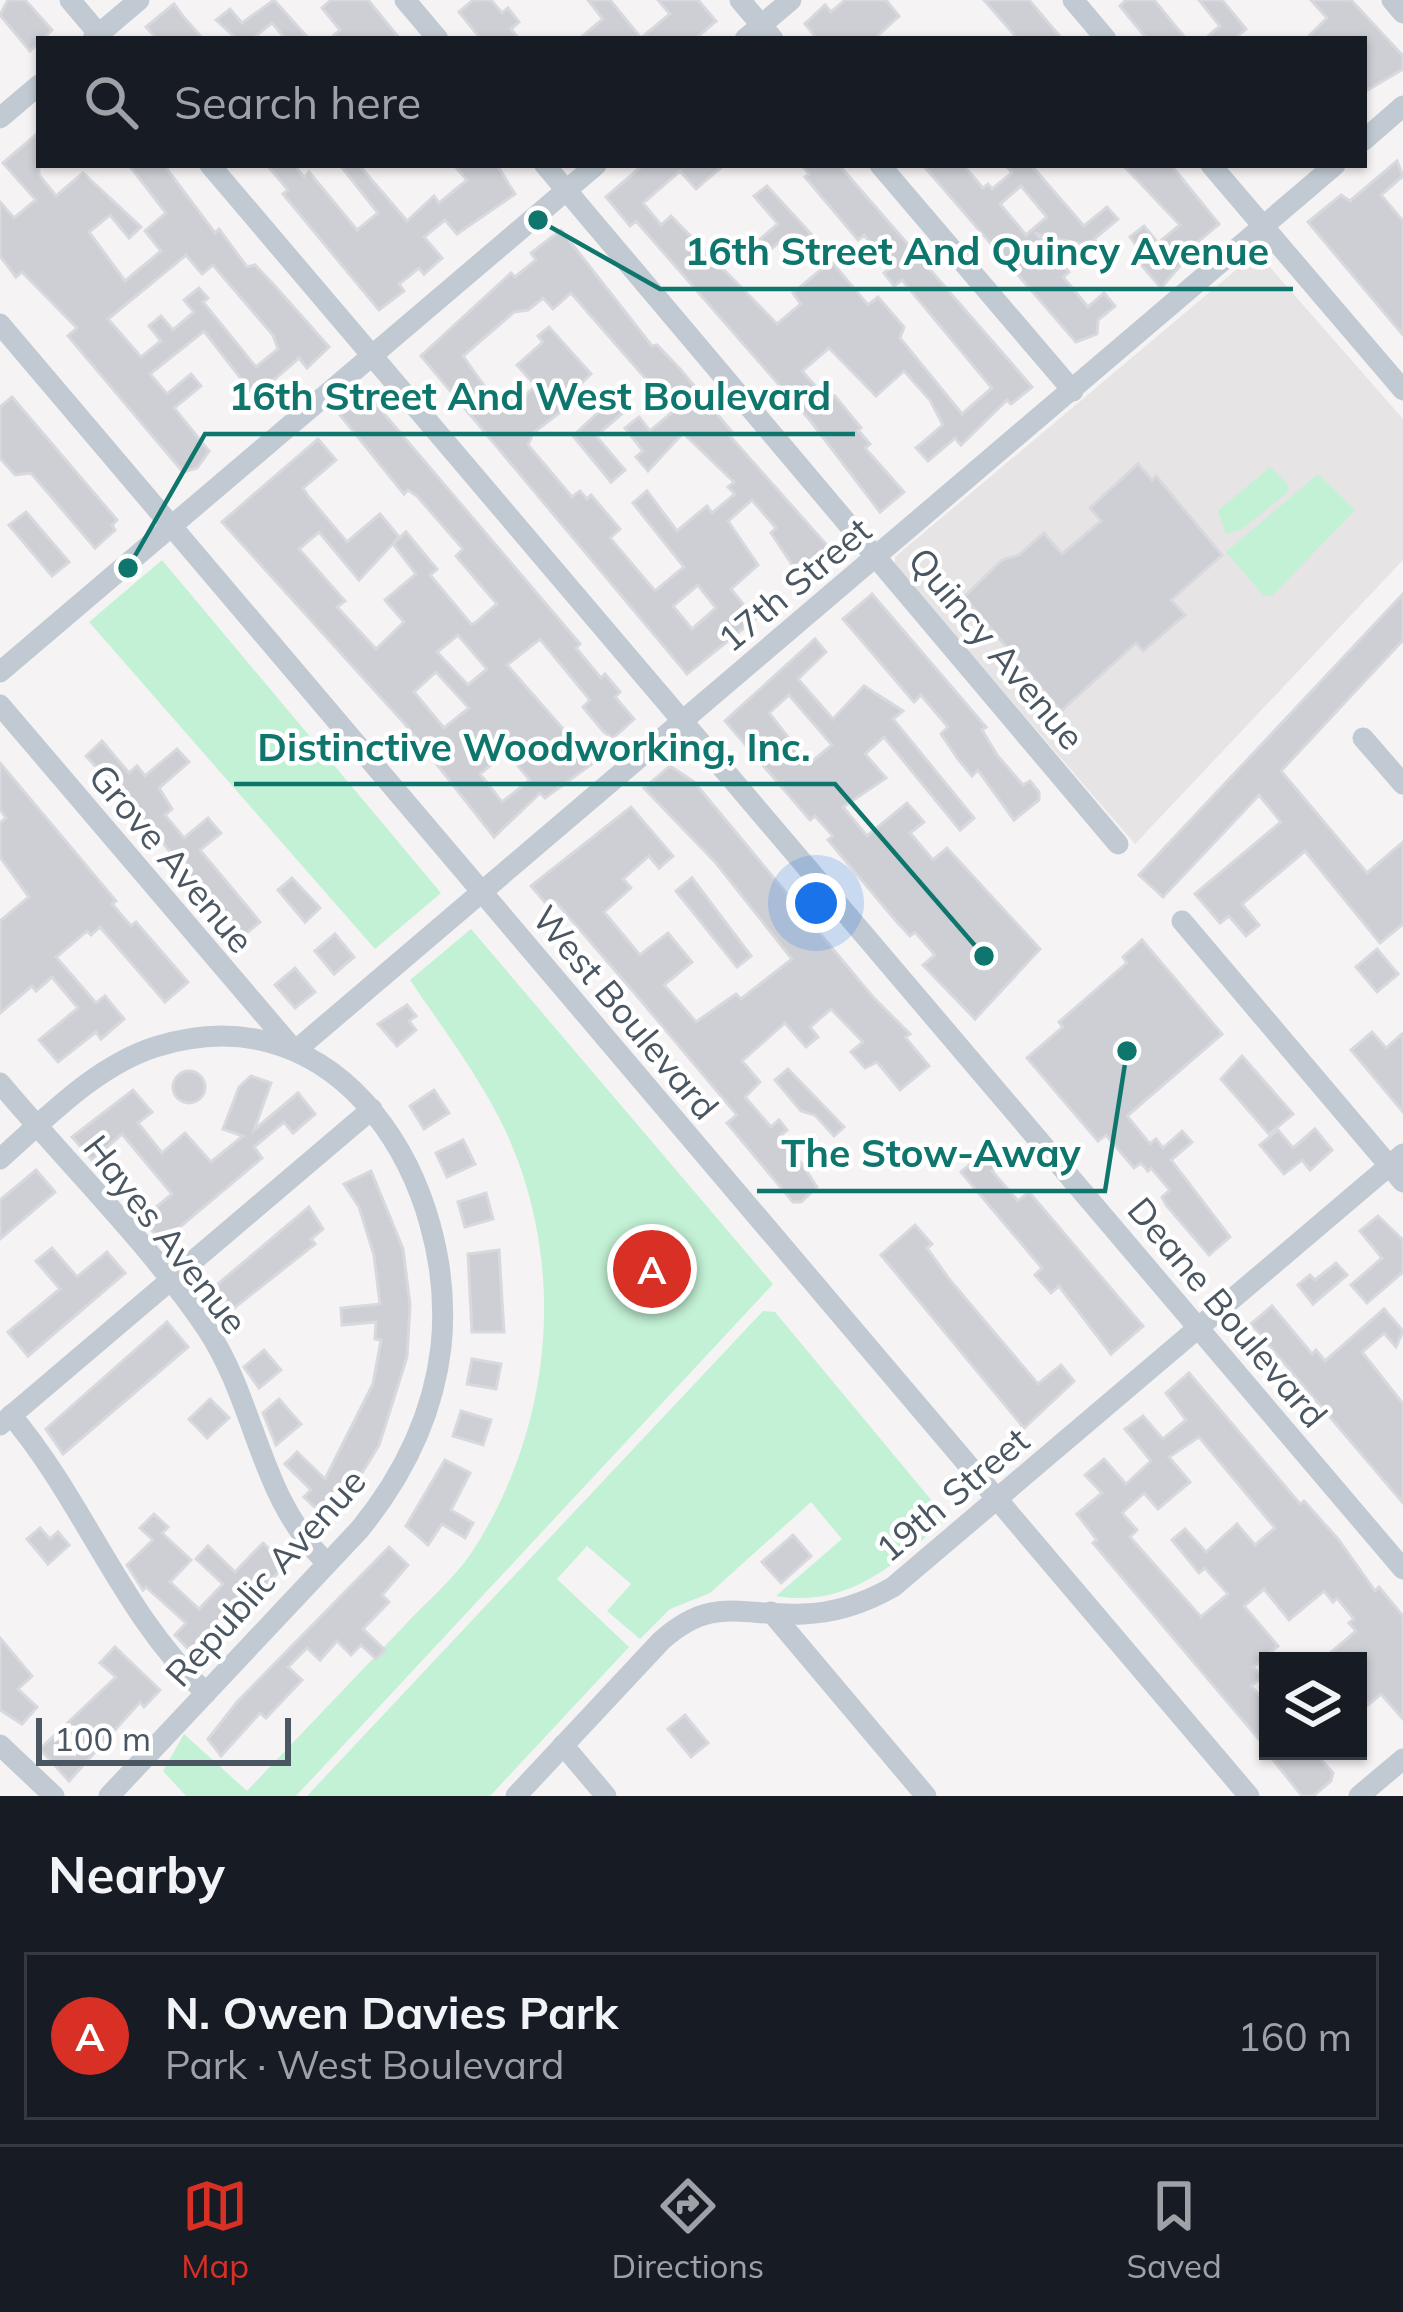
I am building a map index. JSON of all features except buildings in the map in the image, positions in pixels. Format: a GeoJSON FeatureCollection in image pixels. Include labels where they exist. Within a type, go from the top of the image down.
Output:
{"type":"FeatureCollection","features":[{"type":"Feature","properties":{"kind":"street"},"geometry":{"type":"LineString","coordinates":[[70,0],[97,36]]}},
{"type":"Feature","properties":{"kind":"street"},"geometry":{"type":"LineString","coordinates":[[99,36],[140,0]]}},
{"type":"Feature","properties":{"kind":"street"},"geometry":{"type":"LineString","coordinates":[[405,0],[435,36]]}},
{"type":"Feature","properties":{"kind":"street"},"geometry":{"type":"LineString","coordinates":[[740,0],[760,34],[791,0]]}},
{"type":"Feature","properties":{"kind":"street"},"geometry":{"type":"LineString","coordinates":[[1073,0],[1103,36]]}},
{"type":"Feature","properties":{"kind":"street"},"geometry":{"type":"LineString","coordinates":[[1392,0],[1403,13]]}},
{"type":"Feature","properties":{"kind":"street"},"geometry":{"type":"LineString","coordinates":[[0,118],[36,88]]}},
{"type":"Feature","properties":{"kind":"street"},"geometry":{"type":"LineString","coordinates":[[1367,137],[1403,106]]}},
{"type":"Feature","properties":{"kind":"street","name":"Deane Boulevard"},"geometry":{"type":"LineString","coordinates":[[213,168],[1403,1569]]}},
{"type":"Feature","properties":{"kind":"street","name":"Quincy Avenue"},"geometry":{"type":"LineString","coordinates":[[548,168],[1118,844]]}},
{"type":"Feature","properties":{"kind":"street"},"geometry":{"type":"LineString","coordinates":[[0,671],[593,168]]}},
{"type":"Feature","properties":{"kind":"street"},"geometry":{"type":"LineString","coordinates":[[883,168],[1073,392]]}},
{"type":"Feature","properties":{"kind":"street"},"geometry":{"type":"LineString","coordinates":[[1214,168],[1403,390]]}},
{"type":"Feature","properties":{"kind":"street","name":"17th Street"},"geometry":{"type":"LineString","coordinates":[[295,1052],[1331,168]]}},
{"type":"Feature","properties":{"kind":"street","name":"West Boulevard"},"geometry":{"type":"LineString","coordinates":[[0,324],[1249,1796]]}},
{"type":"Feature","properties":{"kind":"street","name":"Grove Avenue"},"geometry":{"type":"LineString","coordinates":[[0,706],[295,1052]]}},
{"type":"Feature","properties":{"kind":"street"},"geometry":{"type":"LineString","coordinates":[[1363,738],[1403,784]]}},
{"type":"Feature","properties":{"kind":"street"},"geometry":{"type":"LineString","coordinates":[[1182,921],[1398,1167]]}},
{"type":"Feature","properties":{"kind":"street"},"geometry":{"type":"LineString","coordinates":[[0,1159],[106,1071],[154,1047],[225,1037],[295,1052]]}},
{"type":"Feature","properties":{"kind":"street","name":"Republic Avenue"},"geometry":{"type":"LineString","coordinates":[[109,1796],[378,1507],[408,1458],[429,1405],[440,1349],[442,1292],[434,1236],[416,1182],[373,1109],[333,1072],[295,1052]]}},
{"type":"Feature","properties":{"kind":"street","name":"Hayes Avenue"},"geometry":{"type":"LineString","coordinates":[[0,1083],[169,1282],[221,1353],[281,1505],[305,1542],[327,1563]]}},
{"type":"Feature","properties":{"kind":"street"},"geometry":{"type":"LineString","coordinates":[[206,1693],[156,1640],[59,1476],[6,1420],[373,1109]]}},
{"type":"Feature","properties":{"kind":"street","name":"19th Street"},"geometry":{"type":"LineString","coordinates":[[515,1796],[661,1641],[689,1620],[723,1609],[836,1610],[879,1594],[1398,1167]]}},
{"type":"Feature","properties":{"kind":"street"},"geometry":{"type":"LineString","coordinates":[[770,1612],[926,1796]]}},
{"type":"Feature","properties":{"kind":"street"},"geometry":{"type":"LineString","coordinates":[[0,1745],[54,1796]]}},
{"type":"Feature","properties":{"kind":"street"},"geometry":{"type":"LineString","coordinates":[[563,1745],[606,1796]]}},
{"type":"Feature","properties":{"kind":"street"},"geometry":{"type":"LineString","coordinates":[[1360,1796],[1403,1759]]}},
{"type":"Feature","properties":{"kind":"shaded area"},"geometry":{"type":"Polygon","coordinates":[[[1262,258],[1403,419],[1403,560],[1135,844],[895,566],[895,557],[1249,259],[1262,258]]]}},
{"type":"Feature","properties":{"kind":"green space"},"geometry":{"type":"Polygon","coordinates":[[[1270,467],[1288,484],[1287,493],[1242,529],[1226,534],[1218,511],[1270,467]]]}},
{"type":"Feature","properties":{"kind":"green space"},"geometry":{"type":"Polygon","coordinates":[[[1318,474],[1355,510],[1272,596],[1264,596],[1226,552],[1318,474]]]}},
{"type":"Feature","properties":{"kind":"green space"},"geometry":{"type":"Polygon","coordinates":[[[162,560],[441,893],[375,949],[89,622],[162,560]]]}},
{"type":"Feature","properties":{"kind":"green space"},"geometry":{"type":"Polygon","coordinates":[[[471,929],[773,1284],[296,1796],[186,1796],[163,1771],[184,1734],[247,1791],[465,1562],[499,1504],[520,1454],[542,1348],[539,1239],[507,1134],[410,980],[471,929]]]}},
{"type":"Feature","properties":{"kind":"green space"},"geometry":{"type":"Polygon","coordinates":[[[763,1311],[775,1312],[947,1519],[889,1566],[849,1589],[802,1598],[776,1596],[842,1539],[811,1502],[710,1593],[670,1609],[640,1639],[607,1611],[631,1584],[587,1546],[557,1579],[629,1647],[490,1796],[307,1796],[763,1311]]]}},
{"type":"Feature","properties":{"kind":"place","name":"16th Street And Quincy Avenue"},"geometry":{"type":"Point","coordinates":[538,220]}},
{"type":"Feature","properties":{"kind":"place","name":"16th Street And West Boulevard"},"geometry":{"type":"Point","coordinates":[128,568]}},
{"type":"Feature","properties":{"kind":"place","name":"Distinctive Woodworking, Inc."},"geometry":{"type":"Point","coordinates":[984,956]}},
{"type":"Feature","properties":{"kind":"place","name":"The Stow-Away"},"geometry":{"type":"Point","coordinates":[1127,1051]}},
{"type":"Feature","properties":{"kind":"place","name":"N. Owen Davies Park"},"geometry":{"type":"Point","coordinates":[652,1269]}}]}
